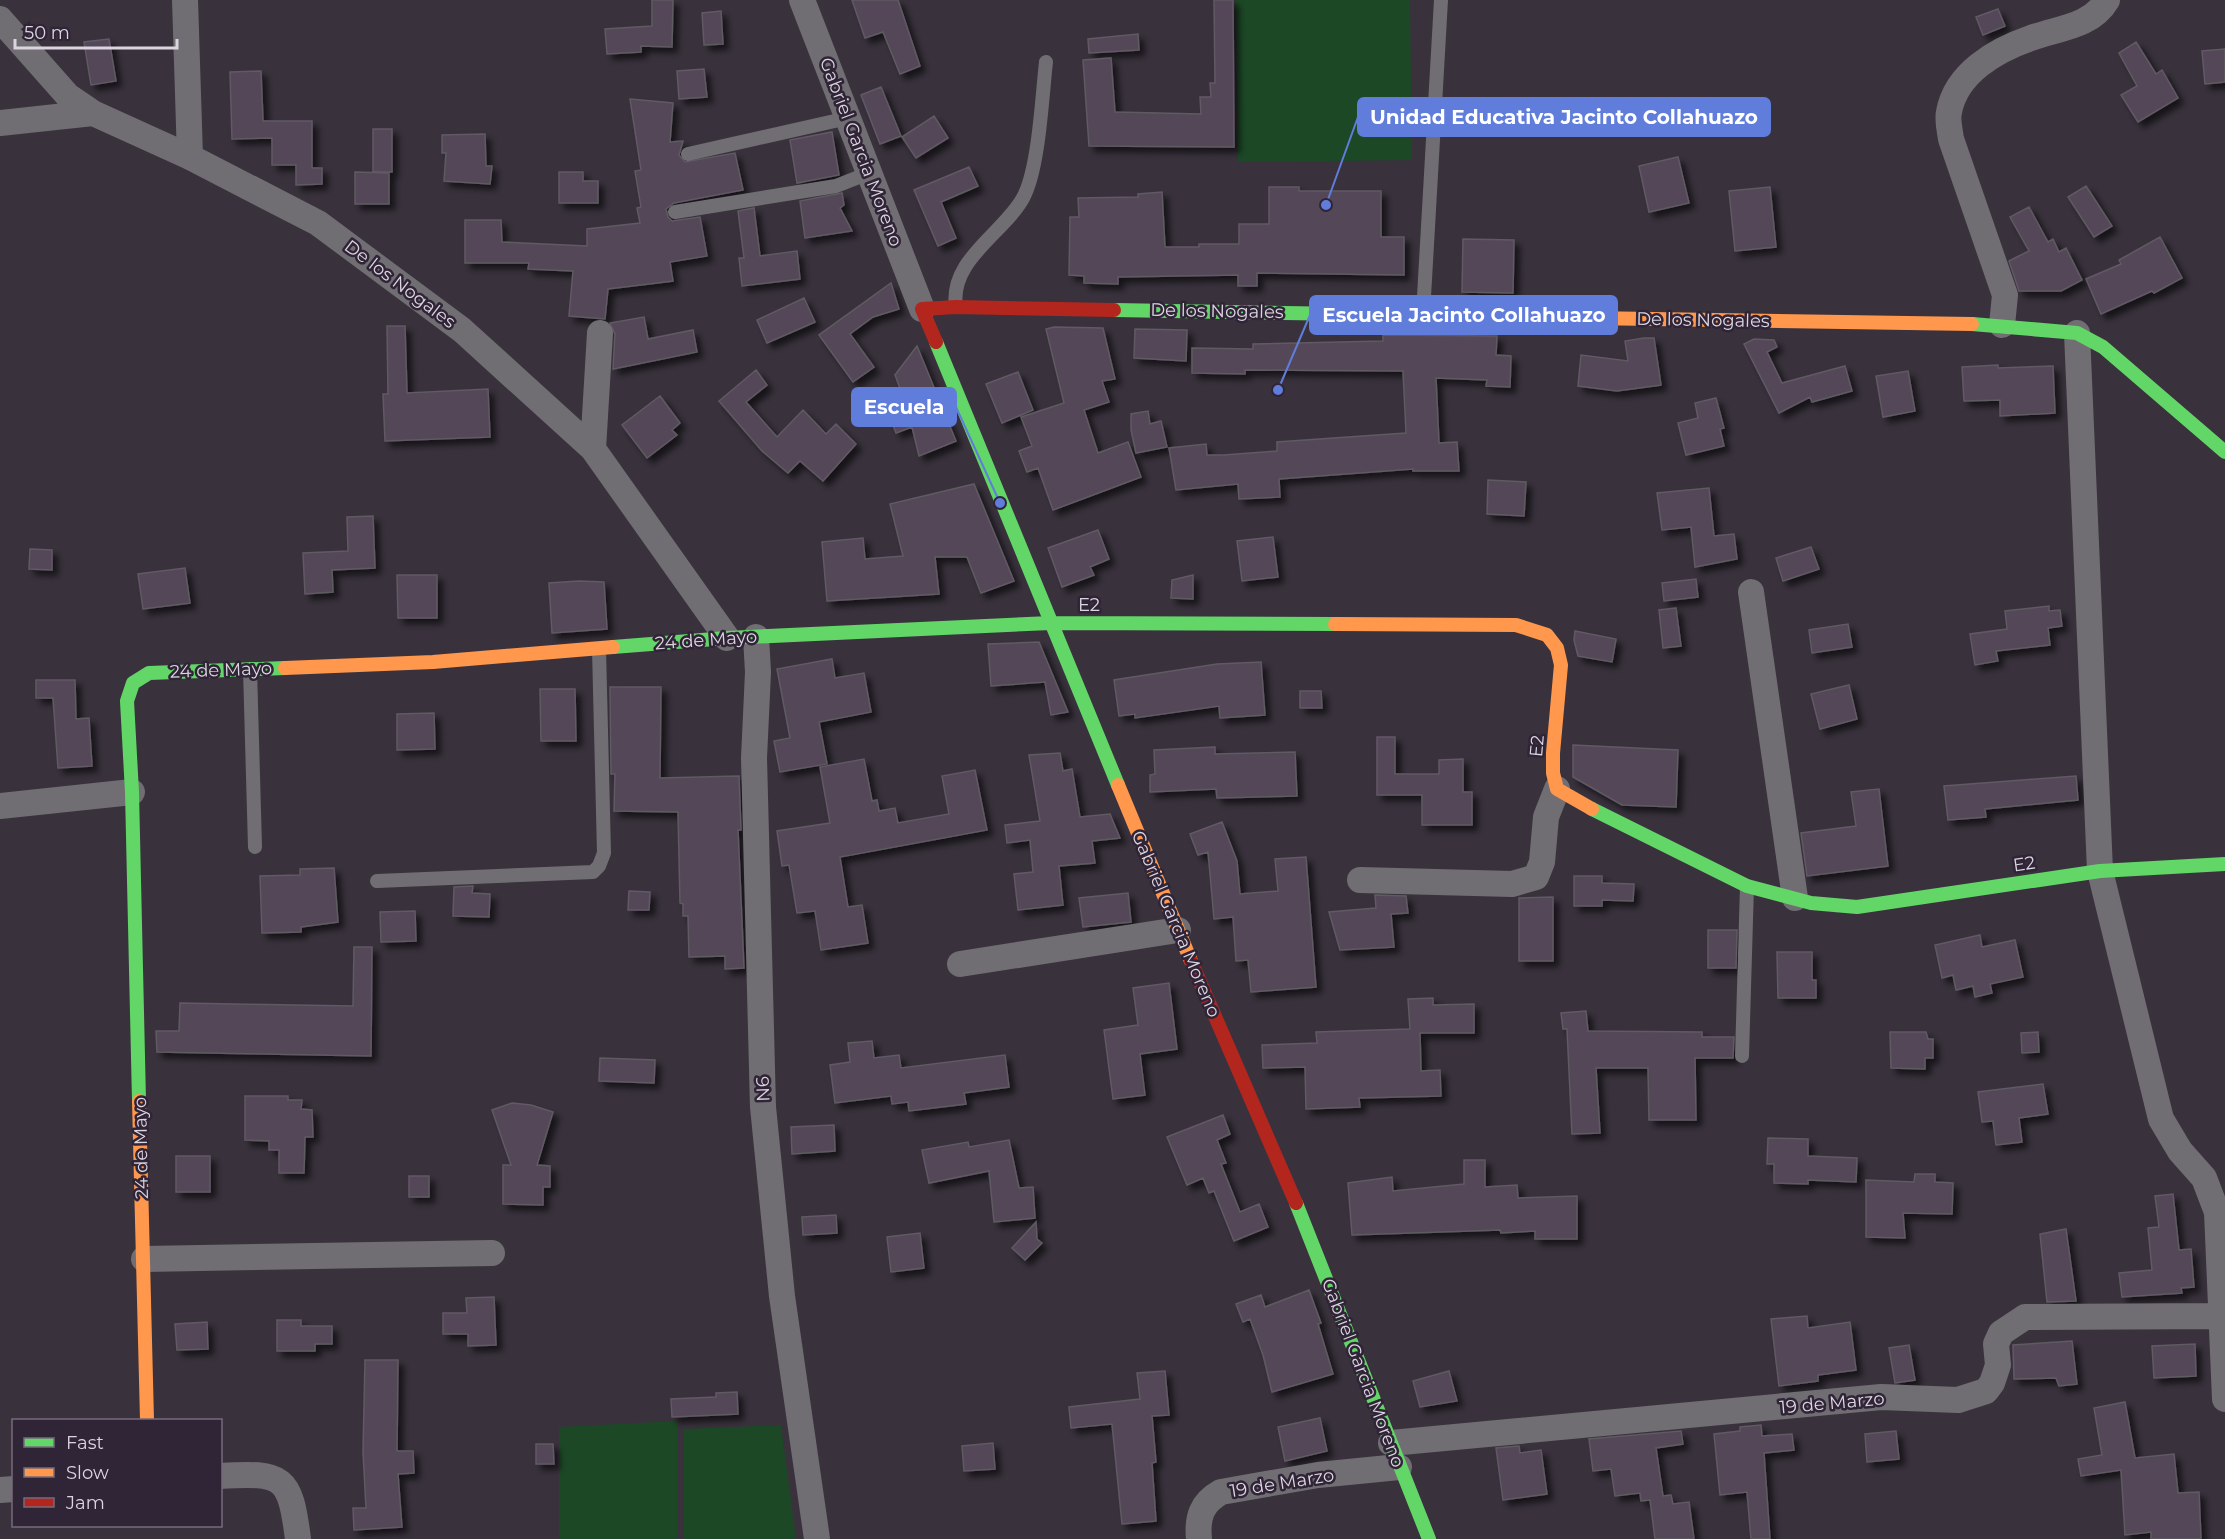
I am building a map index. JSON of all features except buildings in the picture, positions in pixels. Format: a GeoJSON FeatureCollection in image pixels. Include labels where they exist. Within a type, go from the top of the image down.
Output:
{"type":"FeatureCollection","features":[{"type":"Feature","properties":{"kind":"street"},"geometry":{"type":"LineString","coordinates":[[186,0],[190,157]]}},
{"type":"Feature","properties":{"kind":"street","name":"Gabriel Garcia Moreno"},"geometry":{"type":"LineString","coordinates":[[802,0],[921,307],[1178,930],[1288,1182],[1429,1539]]}},
{"type":"Feature","properties":{"kind":"street"},"geometry":{"type":"LineString","coordinates":[[2002,325],[2004,295],[1951,139],[1948,114],[1955,91],[1975,69],[2001,51],[2093,17],[2107,0]]}},
{"type":"Feature","properties":{"kind":"street","name":"De los Nogales"},"geometry":{"type":"LineString","coordinates":[[0,19],[68,96],[93,113],[190,157],[318,223],[462,330],[593,449],[727,638]]}},
{"type":"Feature","properties":{"kind":"street"},"geometry":{"type":"LineString","coordinates":[[0,123],[93,113]]}},
{"type":"Feature","properties":{"kind":"street","name":"De los Nogales"},"geometry":{"type":"LineString","coordinates":[[921,307],[2002,325],[2077,333],[2103,347],[2126,365],[2225,452]]}},
{"type":"Feature","properties":{"kind":"street"},"geometry":{"type":"LineString","coordinates":[[593,449],[600,333]]}},
{"type":"Feature","properties":{"kind":"street"},"geometry":{"type":"LineString","coordinates":[[2077,333],[2100,871],[2161,1119],[2180,1151],[2204,1178],[2217,1212],[2225,1399]]}},
{"type":"Feature","properties":{"kind":"street"},"geometry":{"type":"LineString","coordinates":[[1751,592],[1795,898]]}},
{"type":"Feature","properties":{"kind":"street","name":"24 de Mayo"},"geometry":{"type":"LineString","coordinates":[[147,1419],[132,792],[127,701],[133,683],[149,673],[433,662],[727,638],[1050,623]]}},
{"type":"Feature","properties":{"kind":"street","name":"E2"},"geometry":{"type":"LineString","coordinates":[[1050,623],[1516,625],[1538,630],[1552,640],[1559,661],[1552,772],[1557,789],[1609,819],[1747,886],[1811,903],[1857,907],[2100,871],[2225,864]]}},
{"type":"Feature","properties":{"kind":"street","name":"N6"},"geometry":{"type":"LineString","coordinates":[[756,637],[758,672],[754,758],[763,1107],[782,1296],[817,1539]]}},
{"type":"Feature","properties":{"kind":"street"},"geometry":{"type":"LineString","coordinates":[[1360,880],[1512,884],[1536,877],[1542,862],[1546,817],[1557,789]]}},
{"type":"Feature","properties":{"kind":"street"},"geometry":{"type":"LineString","coordinates":[[0,806],[132,792]]}},
{"type":"Feature","properties":{"kind":"street"},"geometry":{"type":"LineString","coordinates":[[960,964],[1178,930]]}},
{"type":"Feature","properties":{"kind":"street"},"geometry":{"type":"LineString","coordinates":[[144,1258],[492,1253]]}},
{"type":"Feature","properties":{"kind":"street","name":"19 de Marzo"},"geometry":{"type":"LineString","coordinates":[[1198,1539],[1197,1521],[1200,1512],[1210,1498],[1221,1492],[1317,1475],[1395,1455],[1881,1397],[1958,1400],[1986,1391],[1992,1383],[1998,1365],[1996,1344],[2001,1333],[2025,1317],[2220,1316]]}},
{"type":"Feature","properties":{"kind":"street"},"geometry":{"type":"LineString","coordinates":[[222,1476],[261,1473],[280,1483],[293,1500],[298,1539]]}},
{"type":"Feature","properties":{"kind":"lane"},"geometry":{"type":"LineString","coordinates":[[1423,314],[1442,0]]}},
{"type":"Feature","properties":{"kind":"lane"},"geometry":{"type":"LineString","coordinates":[[956,307],[954,293],[959,276],[1024,197],[1036,151],[1046,62]]}},
{"type":"Feature","properties":{"kind":"lane"},"geometry":{"type":"LineString","coordinates":[[688,154],[848,118]]}},
{"type":"Feature","properties":{"kind":"lane"},"geometry":{"type":"LineString","coordinates":[[675,212],[836,186],[869,173]]}},
{"type":"Feature","properties":{"kind":"lane"},"geometry":{"type":"LineString","coordinates":[[377,881],[592,872],[599,866],[604,854],[598,649]]}},
{"type":"Feature","properties":{"kind":"lane"},"geometry":{"type":"LineString","coordinates":[[249,669],[255,847]]}},
{"type":"Feature","properties":{"kind":"lane"},"geometry":{"type":"LineString","coordinates":[[1742,1056],[1747,886]]}},
{"type":"Feature","properties":{"kind":"green space"},"geometry":{"type":"Polygon","coordinates":[[[1236,0],[1410,0],[1412,160],[1238,162],[1236,0]]]}},
{"type":"Feature","properties":{"kind":"green space"},"geometry":{"type":"Polygon","coordinates":[[[677,1421],[677,1539],[559,1539],[559,1427],[677,1421]]]}},
{"type":"Feature","properties":{"kind":"green space"},"geometry":{"type":"Polygon","coordinates":[[[781,1425],[796,1539],[684,1539],[684,1429],[781,1425]]]}},
{"type":"Feature","properties":{"kind":"traffic: fast"},"geometry":{"type":"LineString","coordinates":[[1114,310],[1589,318]]}},
{"type":"Feature","properties":{"kind":"traffic: fast"},"geometry":{"type":"LineString","coordinates":[[1972,324],[2077,333],[2103,347],[2225,452]]}},
{"type":"Feature","properties":{"kind":"traffic: fast"},"geometry":{"type":"LineString","coordinates":[[936,342],[1118,785]]}},
{"type":"Feature","properties":{"kind":"traffic: fast"},"geometry":{"type":"LineString","coordinates":[[613,647],[727,638],[1050,623],[1335,624]]}},
{"type":"Feature","properties":{"kind":"traffic: fast"},"geometry":{"type":"LineString","coordinates":[[139,1101],[132,792],[127,701],[133,683],[149,673],[285,668]]}},
{"type":"Feature","properties":{"kind":"traffic: fast"},"geometry":{"type":"LineString","coordinates":[[1592,809],[1747,886],[1811,903],[1857,907],[2100,871],[2225,864]]}},
{"type":"Feature","properties":{"kind":"traffic: fast"},"geometry":{"type":"LineString","coordinates":[[1296,1203],[1429,1539]]}},
{"type":"Feature","properties":{"kind":"traffic: slow"},"geometry":{"type":"LineString","coordinates":[[1589,318],[1972,324]]}},
{"type":"Feature","properties":{"kind":"traffic: slow"},"geometry":{"type":"LineString","coordinates":[[1335,624],[1516,625],[1547,635],[1557,648],[1561,665],[1553,753],[1553,773],[1557,789],[1592,809]]}},
{"type":"Feature","properties":{"kind":"traffic: slow"},"geometry":{"type":"LineString","coordinates":[[285,668],[433,662],[613,647]]}},
{"type":"Feature","properties":{"kind":"traffic: slow"},"geometry":{"type":"LineString","coordinates":[[1118,785],[1191,961]]}},
{"type":"Feature","properties":{"kind":"traffic: slow"},"geometry":{"type":"LineString","coordinates":[[139,1101],[147,1419]]}},
{"type":"Feature","properties":{"kind":"traffic: jam"},"geometry":{"type":"LineString","coordinates":[[936,342],[922,309],[956,307],[1114,310]]}},
{"type":"Feature","properties":{"kind":"traffic: jam"},"geometry":{"type":"LineString","coordinates":[[1191,961],[1296,1203]]}},
{"type":"Feature","properties":{"kind":"place","name":"Unidad Educativa Jacinto Collahuazo"},"geometry":{"type":"Point","coordinates":[1326,205]}},
{"type":"Feature","properties":{"kind":"place","name":"Escuela Jacinto Collahuazo"},"geometry":{"type":"Point","coordinates":[1278,390]}},
{"type":"Feature","properties":{"kind":"place","name":"Escuela"},"geometry":{"type":"Point","coordinates":[1000,503]}}]}
